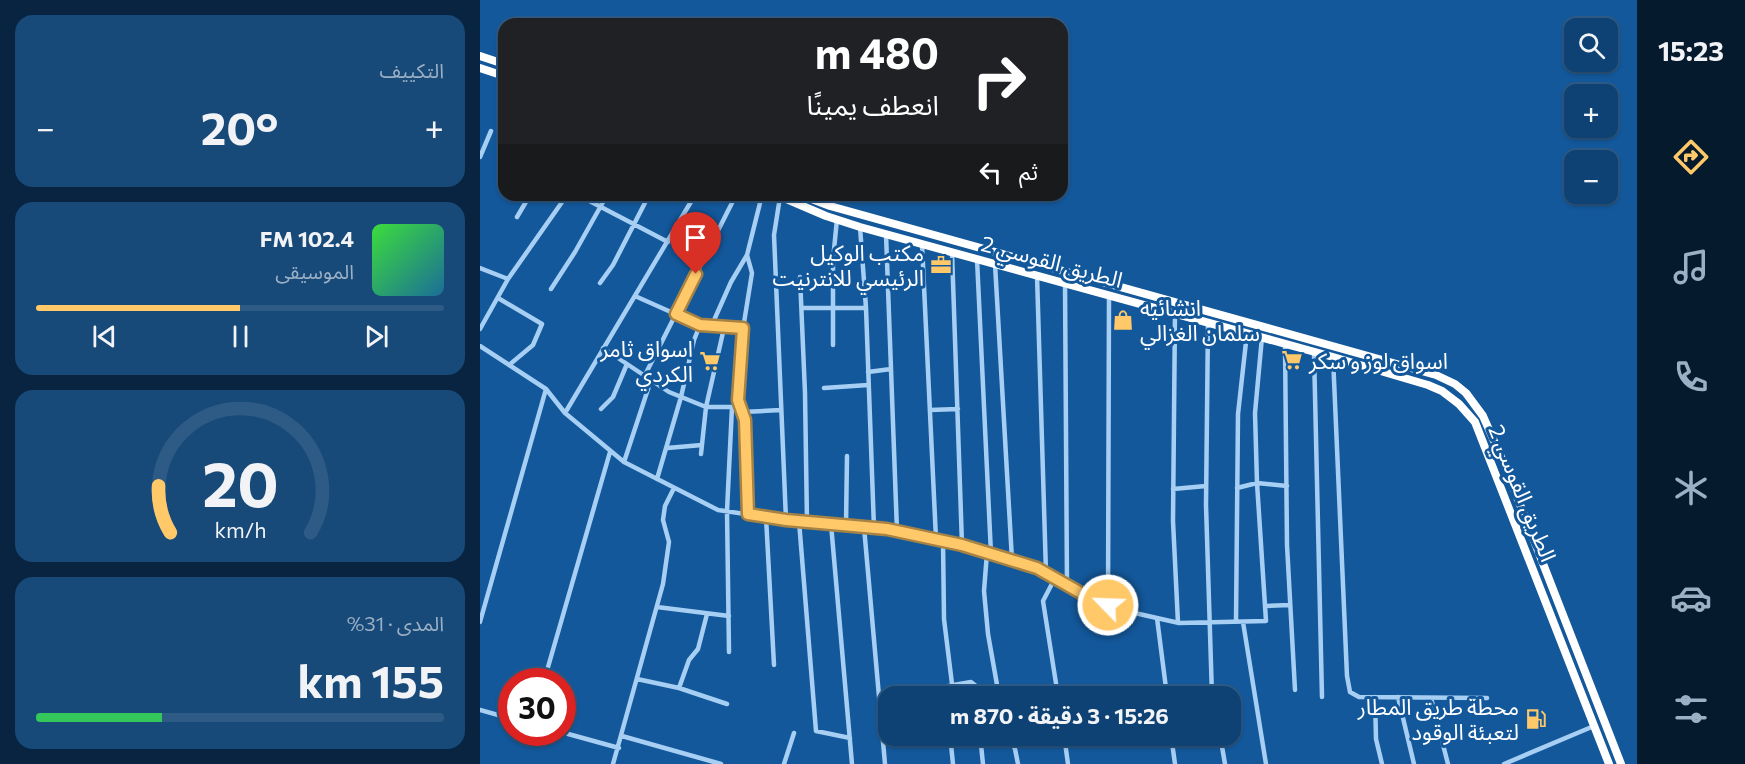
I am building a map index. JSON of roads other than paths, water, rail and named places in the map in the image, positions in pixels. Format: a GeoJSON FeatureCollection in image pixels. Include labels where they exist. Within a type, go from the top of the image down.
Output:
{"type":"FeatureCollection","features":[{"type":"Feature","properties":{"kind":"highway"},"geometry":{"type":"LineString","coordinates":[[480,56],[498,62]]}},
{"type":"Feature","properties":{"kind":"highway"},"geometry":{"type":"LineString","coordinates":[[480,68],[498,74]]}},
{"type":"Feature","properties":{"kind":"highway","name":"الطريق القوسي 2"},"geometry":{"type":"LineString","coordinates":[[791,201],[860,227],[1333,357],[1442,391],[1459,404],[1475,422],[1609,764]]}},
{"type":"Feature","properties":{"kind":"highway","name":"الطريق القوسي 2"},"geometry":{"type":"LineString","coordinates":[[817,201],[1436,375],[1455,384],[1466,393],[1484,417],[1621,764]]}},
{"type":"Feature","properties":{"kind":"highway"},"geometry":{"type":"LineString","coordinates":[[1097,292],[1101,281]]}},
{"type":"Feature","properties":{"kind":"highway"},"geometry":{"type":"LineString","coordinates":[[1111,296],[1116,286]]}},
{"type":"Feature","properties":{"kind":"highway"},"geometry":{"type":"LineString","coordinates":[[1577,683],[1584,687],[1589,681]]}},
{"type":"Feature","properties":{"kind":"highway"},"geometry":{"type":"LineString","coordinates":[[1587,706],[1591,702],[1598,704]]}},
{"type":"Feature","properties":{"kind":"street"},"geometry":{"type":"LineString","coordinates":[[480,157],[491,131]]}},
{"type":"Feature","properties":{"kind":"street"},"geometry":{"type":"LineString","coordinates":[[517,217],[526,201]]}},
{"type":"Feature","properties":{"kind":"street"},"geometry":{"type":"LineString","coordinates":[[480,329],[508,279],[563,201]]}},
{"type":"Feature","properties":{"kind":"street"},"geometry":{"type":"LineString","coordinates":[[589,201],[668,242]]}},
{"type":"Feature","properties":{"kind":"street"},"geometry":{"type":"LineString","coordinates":[[551,289],[604,201]]}},
{"type":"Feature","properties":{"kind":"street"},"geometry":{"type":"LineString","coordinates":[[600,283],[613,265],[646,201]]}},
{"type":"Feature","properties":{"kind":"street"},"geometry":{"type":"LineString","coordinates":[[565,413],[692,201]]}},
{"type":"Feature","properties":{"kind":"street"},"geometry":{"type":"LineString","coordinates":[[645,375],[733,201]]}},
{"type":"Feature","properties":{"kind":"street"},"geometry":{"type":"LineString","coordinates":[[711,327],[730,282],[747,255],[760,201]]}},
{"type":"Feature","properties":{"kind":"street"},"geometry":{"type":"LineString","coordinates":[[777,201],[774,235],[786,520]]}},
{"type":"Feature","properties":{"kind":"street"},"geometry":{"type":"LineString","coordinates":[[833,345],[833,260],[837,219]]}},
{"type":"Feature","properties":{"kind":"street"},"geometry":{"type":"LineString","coordinates":[[860,227],[866,308],[874,528]]}},
{"type":"Feature","properties":{"kind":"street"},"geometry":{"type":"LineString","coordinates":[[886,234],[897,531]]}},
{"type":"Feature","properties":{"kind":"street"},"geometry":{"type":"LineString","coordinates":[[922,244],[936,539]]}},
{"type":"Feature","properties":{"kind":"street"},"geometry":{"type":"LineString","coordinates":[[952,252],[962,545]]}},
{"type":"Feature","properties":{"kind":"street"},"geometry":{"type":"LineString","coordinates":[[747,255],[752,273],[743,328],[738,400],[742,409],[748,514]]}},
{"type":"Feature","properties":{"kind":"street"},"geometry":{"type":"LineString","coordinates":[[977,259],[989,553],[984,591],[988,634],[997,686]]}},
{"type":"Feature","properties":{"kind":"street"},"geometry":{"type":"LineString","coordinates":[[995,264],[1012,560]]}},
{"type":"Feature","properties":{"kind":"street"},"geometry":{"type":"LineString","coordinates":[[480,268],[508,279]]}},
{"type":"Feature","properties":{"kind":"street"},"geometry":{"type":"LineString","coordinates":[[1037,275],[1046,573]]}},
{"type":"Feature","properties":{"kind":"street"},"geometry":{"type":"LineString","coordinates":[[801,277],[807,522]]}},
{"type":"Feature","properties":{"kind":"street"},"geometry":{"type":"LineString","coordinates":[[1065,283],[1067,586]]}},
{"type":"Feature","properties":{"kind":"street"},"geometry":{"type":"LineString","coordinates":[[635,296],[700,325],[743,328]]}},
{"type":"Feature","properties":{"kind":"street"},"geometry":{"type":"LineString","coordinates":[[1108,605],[1111,296]]}},
{"type":"Feature","properties":{"kind":"street"},"geometry":{"type":"LineString","coordinates":[[498,298],[542,324],[533,345],[509,364]]}},
{"type":"Feature","properties":{"kind":"street"},"geometry":{"type":"LineString","coordinates":[[802,308],[866,308]]}},
{"type":"Feature","properties":{"kind":"street"},"geometry":{"type":"LineString","coordinates":[[1175,313],[1173,521],[1178,623]]}},
{"type":"Feature","properties":{"kind":"street"},"geometry":{"type":"LineString","coordinates":[[1208,322],[1206,486],[1211,686]]}},
{"type":"Feature","properties":{"kind":"street"},"geometry":{"type":"LineString","coordinates":[[657,479],[700,325]]}},
{"type":"Feature","properties":{"kind":"street"},"geometry":{"type":"LineString","coordinates":[[701,454],[706,407],[724,328]]}},
{"type":"Feature","properties":{"kind":"street"},"geometry":{"type":"LineString","coordinates":[[1236,621],[1238,414],[1247,333]]}},
{"type":"Feature","properties":{"kind":"street"},"geometry":{"type":"LineString","coordinates":[[480,346],[546,389],[565,413],[624,462],[718,510],[786,520],[897,531],[943,540],[1037,568],[1067,586],[1108,605],[1178,623],[1266,621],[1255,413],[1262,337]]}},
{"type":"Feature","properties":{"kind":"street"},"geometry":{"type":"LineString","coordinates":[[1285,344],[1290,605],[1295,690]]}},
{"type":"Feature","properties":{"kind":"street"},"geometry":{"type":"LineString","coordinates":[[603,348],[669,392],[706,407],[781,410]]}},
{"type":"Feature","properties":{"kind":"street"},"geometry":{"type":"LineString","coordinates":[[1314,352],[1322,697]]}},
{"type":"Feature","properties":{"kind":"street"},"geometry":{"type":"LineString","coordinates":[[1333,357],[1347,685],[1350,692],[1359,697],[1487,698]]}},
{"type":"Feature","properties":{"kind":"street"},"geometry":{"type":"LineString","coordinates":[[601,409],[613,397],[627,364]]}},
{"type":"Feature","properties":{"kind":"street"},"geometry":{"type":"LineString","coordinates":[[868,372],[891,369]]}},
{"type":"Feature","properties":{"kind":"street"},"geometry":{"type":"LineString","coordinates":[[624,462],[651,380]]}},
{"type":"Feature","properties":{"kind":"street"},"geometry":{"type":"LineString","coordinates":[[824,388],[868,385]]}},
{"type":"Feature","properties":{"kind":"street"},"geometry":{"type":"LineString","coordinates":[[480,622],[546,389]]}},
{"type":"Feature","properties":{"kind":"street"},"geometry":{"type":"LineString","coordinates":[[729,651],[727,511],[732,407]]}},
{"type":"Feature","properties":{"kind":"street"},"geometry":{"type":"LineString","coordinates":[[930,411],[958,409]]}},
{"type":"Feature","properties":{"kind":"street"},"geometry":{"type":"LineString","coordinates":[[667,448],[702,445]]}},
{"type":"Feature","properties":{"kind":"street"},"geometry":{"type":"LineString","coordinates":[[548,668],[610,452]]}},
{"type":"Feature","properties":{"kind":"street"},"geometry":{"type":"LineString","coordinates":[[846,525],[847,456]]}},
{"type":"Feature","properties":{"kind":"street"},"geometry":{"type":"LineString","coordinates":[[1237,488],[1257,483],[1287,486]]}},
{"type":"Feature","properties":{"kind":"street"},"geometry":{"type":"LineString","coordinates":[[1173,489],[1206,486]]}},
{"type":"Feature","properties":{"kind":"street"},"geometry":{"type":"LineString","coordinates":[[613,764],[663,584],[669,542],[663,520],[665,506],[674,488]]}},
{"type":"Feature","properties":{"kind":"street"},"geometry":{"type":"LineString","coordinates":[[766,517],[774,665]]}},
{"type":"Feature","properties":{"kind":"street"},"geometry":{"type":"LineString","coordinates":[[799,521],[816,731],[850,738]]}},
{"type":"Feature","properties":{"kind":"street"},"geometry":{"type":"LineString","coordinates":[[831,524],[852,764]]}},
{"type":"Feature","properties":{"kind":"street"},"geometry":{"type":"LineString","coordinates":[[864,527],[885,764]]}},
{"type":"Feature","properties":{"kind":"street"},"geometry":{"type":"LineString","coordinates":[[943,540],[944,619],[952,684]]}},
{"type":"Feature","properties":{"kind":"street"},"geometry":{"type":"LineString","coordinates":[[1055,578],[1043,601],[1056,686]]}},
{"type":"Feature","properties":{"kind":"street"},"geometry":{"type":"LineString","coordinates":[[1264,606],[1290,605]]}},
{"type":"Feature","properties":{"kind":"street"},"geometry":{"type":"LineString","coordinates":[[657,607],[729,616]]}},
{"type":"Feature","properties":{"kind":"street"},"geometry":{"type":"LineString","coordinates":[[679,687],[689,660],[698,649],[707,614]]}},
{"type":"Feature","properties":{"kind":"street"},"geometry":{"type":"LineString","coordinates":[[1157,618],[1166,686]]}},
{"type":"Feature","properties":{"kind":"street"},"geometry":{"type":"LineString","coordinates":[[1243,622],[1266,764]]}},
{"type":"Feature","properties":{"kind":"street"},"geometry":{"type":"LineString","coordinates":[[637,679],[679,687],[727,704]]}},
{"type":"Feature","properties":{"kind":"street"},"geometry":{"type":"LineString","coordinates":[[950,686],[974,683],[976,686]]}},
{"type":"Feature","properties":{"kind":"street"},"geometry":{"type":"LineString","coordinates":[[1375,697],[1376,739],[1382,764]]}},
{"type":"Feature","properties":{"kind":"street"},"geometry":{"type":"LineString","coordinates":[[1398,697],[1414,764]]}},
{"type":"Feature","properties":{"kind":"street"},"geometry":{"type":"LineString","coordinates":[[1431,698],[1448,764]]}},
{"type":"Feature","properties":{"kind":"street"},"geometry":{"type":"LineString","coordinates":[[480,710],[498,715]]}},
{"type":"Feature","properties":{"kind":"street"},"geometry":{"type":"LineString","coordinates":[[1504,764],[1594,726]]}},
{"type":"Feature","properties":{"kind":"street"},"geometry":{"type":"LineString","coordinates":[[784,764],[794,733]]}},
{"type":"Feature","properties":{"kind":"street"},"geometry":{"type":"LineString","coordinates":[[576,736],[619,748]]}},
{"type":"Feature","properties":{"kind":"street"},"geometry":{"type":"LineString","coordinates":[[622,736],[721,764]]}},
{"type":"Feature","properties":{"kind":"street"},"geometry":{"type":"LineString","coordinates":[[951,746],[952,764]]}},
{"type":"Feature","properties":{"kind":"street"},"geometry":{"type":"LineString","coordinates":[[981,746],[982,764]]}},
{"type":"Feature","properties":{"kind":"street"},"geometry":{"type":"LineString","coordinates":[[1014,746],[1018,764]]}},
{"type":"Feature","properties":{"kind":"street"},"geometry":{"type":"LineString","coordinates":[[1066,746],[1068,764]]}},
{"type":"Feature","properties":{"kind":"street"},"geometry":{"type":"LineString","coordinates":[[1173,746],[1175,764]]}},
{"type":"Feature","properties":{"kind":"street"},"geometry":{"type":"LineString","coordinates":[[1222,746],[1225,764]]}},
{"type":"Feature","properties":{"kind":"place","name":"مكتب الوكيل الرئيسي للانترنيت"},"geometry":{"type":"Point","coordinates":[941,265]}},
{"type":"Feature","properties":{"kind":"place","name":"انشائيه سلمان الغزالي"},"geometry":{"type":"Point","coordinates":[1123,320]}},
{"type":"Feature","properties":{"kind":"place","name":"اسواق لوز و سكر"},"geometry":{"type":"Point","coordinates":[1292,360]}},
{"type":"Feature","properties":{"kind":"place","name":"اسواق ثامر الكردي"},"geometry":{"type":"Point","coordinates":[710,361]}},
{"type":"Feature","properties":{"kind":"place","name":"محطة طريق المطار لتعبئة الوقود"},"geometry":{"type":"Point","coordinates":[1536,719]}}]}
